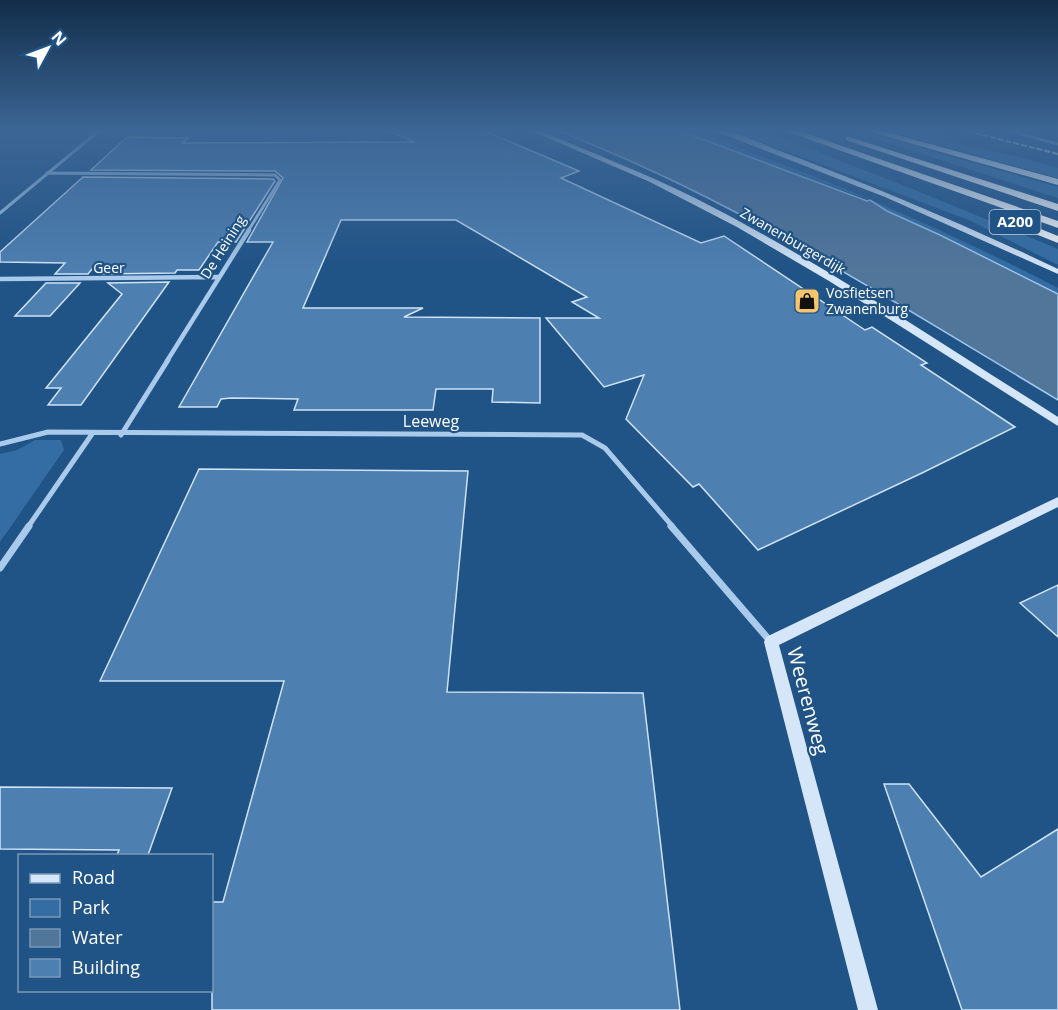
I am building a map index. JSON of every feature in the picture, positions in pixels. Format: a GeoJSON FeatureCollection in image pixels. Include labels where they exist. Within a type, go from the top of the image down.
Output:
{"type":"FeatureCollection","features":[{"type":"Feature","properties":{"kind":"highway","name":"A200"},"geometry":{"type":"LineString","coordinates":[[910,176],[1058,240]]}},
{"type":"Feature","properties":{"kind":"highway","name":"A200"},"geometry":{"type":"LineString","coordinates":[[920,176],[1058,225]]}},
{"type":"Feature","properties":{"kind":"highway","name":"A200"},"geometry":{"type":"LineString","coordinates":[[964,176],[1058,207]]}},
{"type":"Feature","properties":{"kind":"highway"},"geometry":{"type":"LineString","coordinates":[[1037,176],[1058,182]]}},
{"type":"Feature","properties":{"kind":"street"},"geometry":{"type":"LineString","coordinates":[[0,213],[43,176]]}},
{"type":"Feature","properties":{"kind":"street","name":"De Heining"},"geometry":{"type":"LineString","coordinates":[[121,435],[280,180],[277,176]]}},
{"type":"Feature","properties":{"kind":"street","name":"Zwanenburgerdijk"},"geometry":{"type":"LineString","coordinates":[[639,176],[731,221],[842,286],[1058,422]]}},
{"type":"Feature","properties":{"kind":"street"},"geometry":{"type":"LineString","coordinates":[[839,176],[1058,272]]}},
{"type":"Feature","properties":{"kind":"street","name":"Geer"},"geometry":{"type":"LineString","coordinates":[[0,279],[218,278]]}},
{"type":"Feature","properties":{"kind":"street","name":"Leeweg"},"geometry":{"type":"LineString","coordinates":[[0,444],[48,432],[121,435],[582,435],[605,448],[771,642]]}},
{"type":"Feature","properties":{"kind":"street"},"geometry":{"type":"LineString","coordinates":[[0,568],[92,434]]}},
{"type":"Feature","properties":{"kind":"street","name":"Weerenweg"},"geometry":{"type":"LineString","coordinates":[[868,1010],[771,642],[1058,502]]}},
{"type":"Feature","properties":{"kind":"green space"},"geometry":{"type":"Polygon","coordinates":[[[804,176],[812,176],[835,185],[873,201],[948,234],[1058,288],[1058,294],[887,211],[870,200],[804,176]]]}},
{"type":"Feature","properties":{"kind":"green space"},"geometry":{"type":"Polygon","coordinates":[[[852,176],[879,176],[1058,249],[1058,265],[971,221],[852,176]]]}},
{"type":"Feature","properties":{"kind":"green space"},"geometry":{"type":"Polygon","coordinates":[[[990,176],[1020,176],[1058,187],[1058,198],[990,176]]]}},
{"type":"Feature","properties":{"kind":"green space"},"geometry":{"type":"Polygon","coordinates":[[[35,440],[61,440],[64,450],[0,542],[0,454],[17,450],[35,440]]]}},
{"type":"Feature","properties":{"kind":"water"},"geometry":{"type":"Polygon","coordinates":[[[663,176],[801,176],[867,201],[870,200],[887,211],[1058,294],[1058,400],[811,253],[663,176]]]}},
{"type":"Feature","properties":{"kind":"building"},"geometry":{"type":"Polygon","coordinates":[[[281,176],[566,176],[561,178],[701,243],[724,236],[865,330],[872,327],[927,363],[921,365],[1015,427],[758,550],[699,484],[693,487],[626,419],[644,375],[604,387],[546,318],[599,318],[572,302],[587,297],[456,220],[341,220],[303,308],[423,308],[404,317],[540,318],[540,403],[492,402],[493,389],[436,389],[433,410],[294,410],[298,399],[231,398],[221,399],[217,407],[179,407],[273,242],[247,242],[283,178],[281,176]]]}},
{"type":"Feature","properties":{"kind":"building"},"geometry":{"type":"Polygon","coordinates":[[[83,177],[273,179],[275,181],[236,242],[218,242],[199,270],[177,270],[175,273],[98,274],[92,269],[88,274],[55,274],[65,263],[0,262],[0,252],[83,177]]]}},
{"type":"Feature","properties":{"kind":"building"},"geometry":{"type":"Polygon","coordinates":[[[169,282],[81,405],[48,405],[61,388],[46,388],[122,294],[108,283],[169,282]]]}},
{"type":"Feature","properties":{"kind":"building"},"geometry":{"type":"Polygon","coordinates":[[[46,283],[80,283],[50,316],[15,316],[46,283]]]}},
{"type":"Feature","properties":{"kind":"building"},"geometry":{"type":"Polygon","coordinates":[[[199,469],[468,471],[447,692],[643,693],[680,1010],[212,1010],[213,902],[223,902],[284,681],[100,681],[199,469]]]}},
{"type":"Feature","properties":{"kind":"building"},"geometry":{"type":"Polygon","coordinates":[[[1058,585],[1058,637],[1020,603],[1058,585]]]}},
{"type":"Feature","properties":{"kind":"building"},"geometry":{"type":"Polygon","coordinates":[[[884,784],[909,784],[981,877],[1058,829],[1058,1010],[962,1010],[884,784]]]}},
{"type":"Feature","properties":{"kind":"building"},"geometry":{"type":"Polygon","coordinates":[[[0,787],[172,788],[148,854],[117,854],[119,850],[0,849],[0,787]]]}},
{"type":"Feature","properties":{"kind":"place","name":"Vosfietsen Zwanenburg"},"geometry":{"type":"Point","coordinates":[807,301]}}]}
